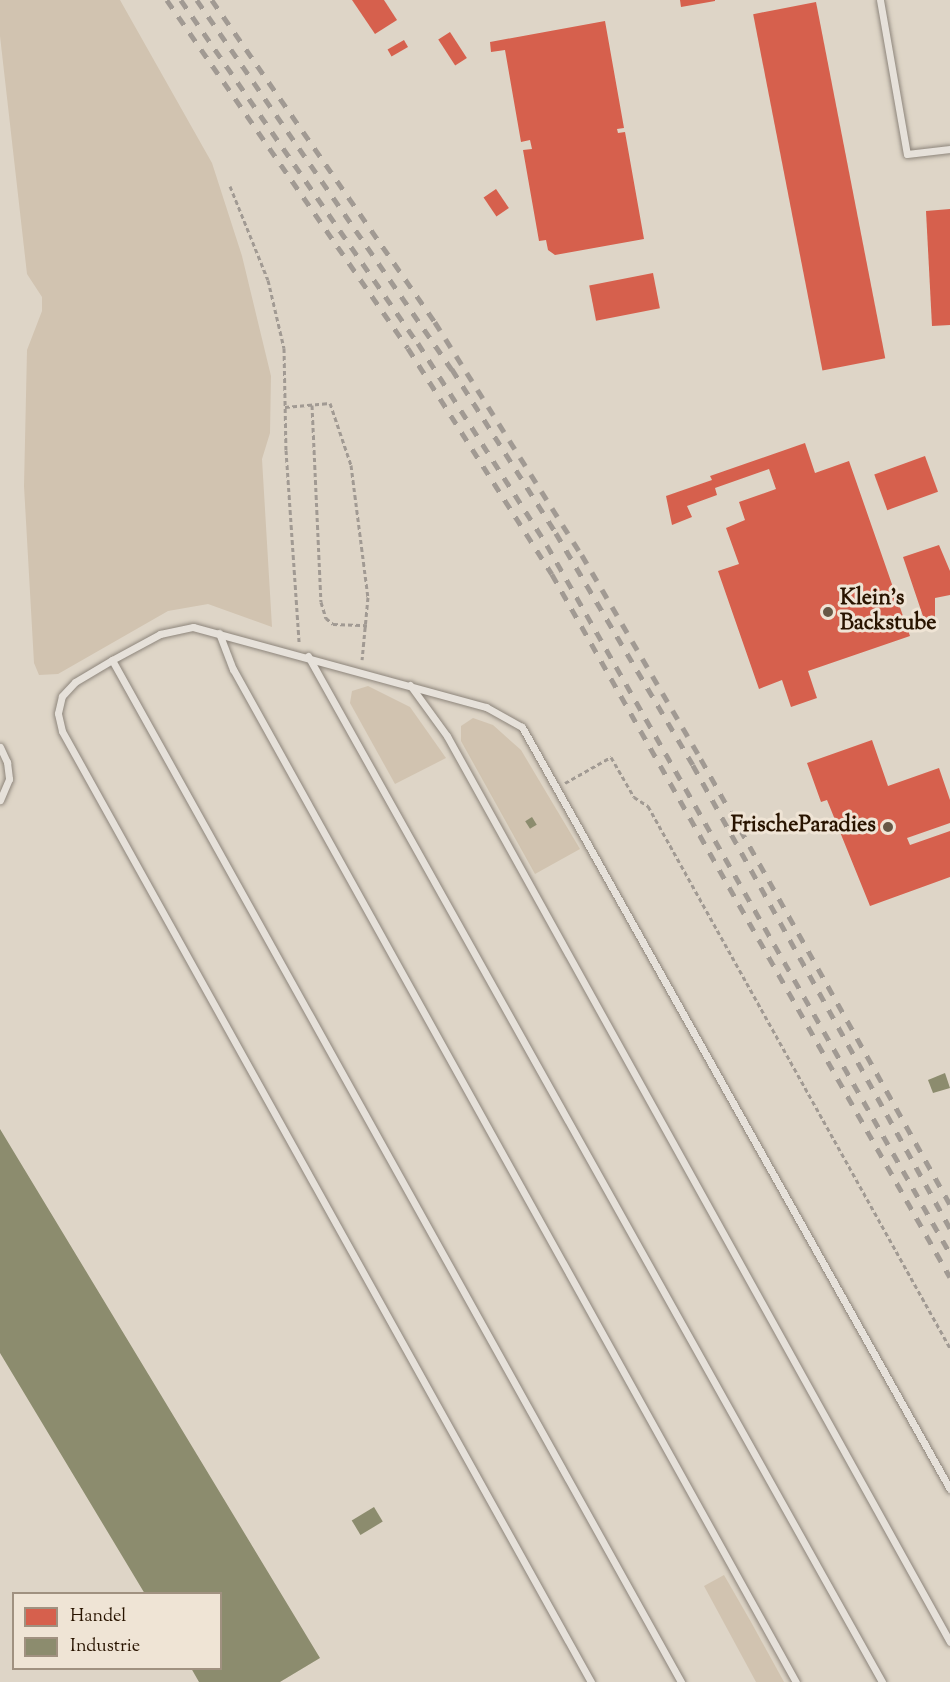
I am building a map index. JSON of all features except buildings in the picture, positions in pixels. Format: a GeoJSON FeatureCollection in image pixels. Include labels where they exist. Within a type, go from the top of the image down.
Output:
{"type":"FeatureCollection","features":[{"type":"Feature","properties":{"kind":"lane"},"geometry":{"type":"LineString","coordinates":[[880,0],[907,154],[950,149]]}},
{"type":"Feature","properties":{"kind":"lane"},"geometry":{"type":"LineString","coordinates":[[591,1682],[62,731],[58,713],[62,696],[75,682],[112,660],[181,628],[219,633],[486,707],[515,721],[531,738],[559,786],[950,1489]]}},
{"type":"Feature","properties":{"kind":"lane"},"geometry":{"type":"LineString","coordinates":[[219,633],[228,661],[796,1682]]}},
{"type":"Feature","properties":{"kind":"lane"},"geometry":{"type":"LineString","coordinates":[[308,656],[882,1682]]}},
{"type":"Feature","properties":{"kind":"lane"},"geometry":{"type":"LineString","coordinates":[[112,660],[681,1682]]}},
{"type":"Feature","properties":{"kind":"lane"},"geometry":{"type":"LineString","coordinates":[[410,685],[447,736],[950,1642]]}},
{"type":"Feature","properties":{"kind":"lane"},"geometry":{"type":"LineString","coordinates":[[0,747],[9,779],[0,800]]}},
{"type":"Feature","properties":{"kind":"path"},"geometry":{"type":"LineString","coordinates":[[230,186],[254,240],[280,323],[287,369],[285,407],[300,654]]}},
{"type":"Feature","properties":{"kind":"path"},"geometry":{"type":"LineString","coordinates":[[285,407],[330,403],[351,465],[368,597],[367,625],[360,671]]}},
{"type":"Feature","properties":{"kind":"path"},"geometry":{"type":"LineString","coordinates":[[312,405],[321,602],[326,618],[333,624],[367,625]]}},
{"type":"Feature","properties":{"kind":"path"},"geometry":{"type":"LineString","coordinates":[[559,786],[611,757],[634,797],[648,806],[950,1348]]}},
{"type":"Feature","properties":{"kind":"shaded area"},"geometry":{"type":"Polygon","coordinates":[[[0,0],[120,0],[212,163],[242,256],[271,376],[270,433],[262,459],[272,627],[208,604],[168,611],[58,674],[39,675],[34,663],[24,486],[27,350],[42,311],[42,297],[27,274],[0,36],[0,0]]]}},
{"type":"Feature","properties":{"kind":"shaded area"},"geometry":{"type":"Polygon","coordinates":[[[368,686],[410,707],[446,758],[395,784],[350,703],[352,691],[368,686]]]}},
{"type":"Feature","properties":{"kind":"shaded area"},"geometry":{"type":"Polygon","coordinates":[[[473,718],[493,725],[521,750],[580,849],[535,874],[461,741],[461,726],[473,718]]]}},
{"type":"Feature","properties":{"kind":"shaded area"},"geometry":{"type":"Polygon","coordinates":[[[724,1575],[784,1682],[756,1682],[704,1586],[724,1575]]]}},
{"type":"Feature","properties":{"kind":"railway"},"geometry":{"type":"LineString","coordinates":[[167,0],[408,348],[552,574],[950,1277]]}},
{"type":"Feature","properties":{"kind":"railway"},"geometry":{"type":"LineString","coordinates":[[181,0],[418,343],[547,545],[950,1253]]}},
{"type":"Feature","properties":{"kind":"railway"},"geometry":{"type":"LineString","coordinates":[[197,0],[452,369],[556,533],[693,765],[950,1228]]}},
{"type":"Feature","properties":{"kind":"railway"},"geometry":{"type":"LineString","coordinates":[[212,0],[435,322],[582,555],[701,759],[950,1204]]}},
{"type":"Feature","properties":{"kind":"place","name":"Klein's Backstube"},"geometry":{"type":"Point","coordinates":[828,612]}},
{"type":"Feature","properties":{"kind":"place","name":"FrischeParadies"},"geometry":{"type":"Point","coordinates":[888,827]}}]}
